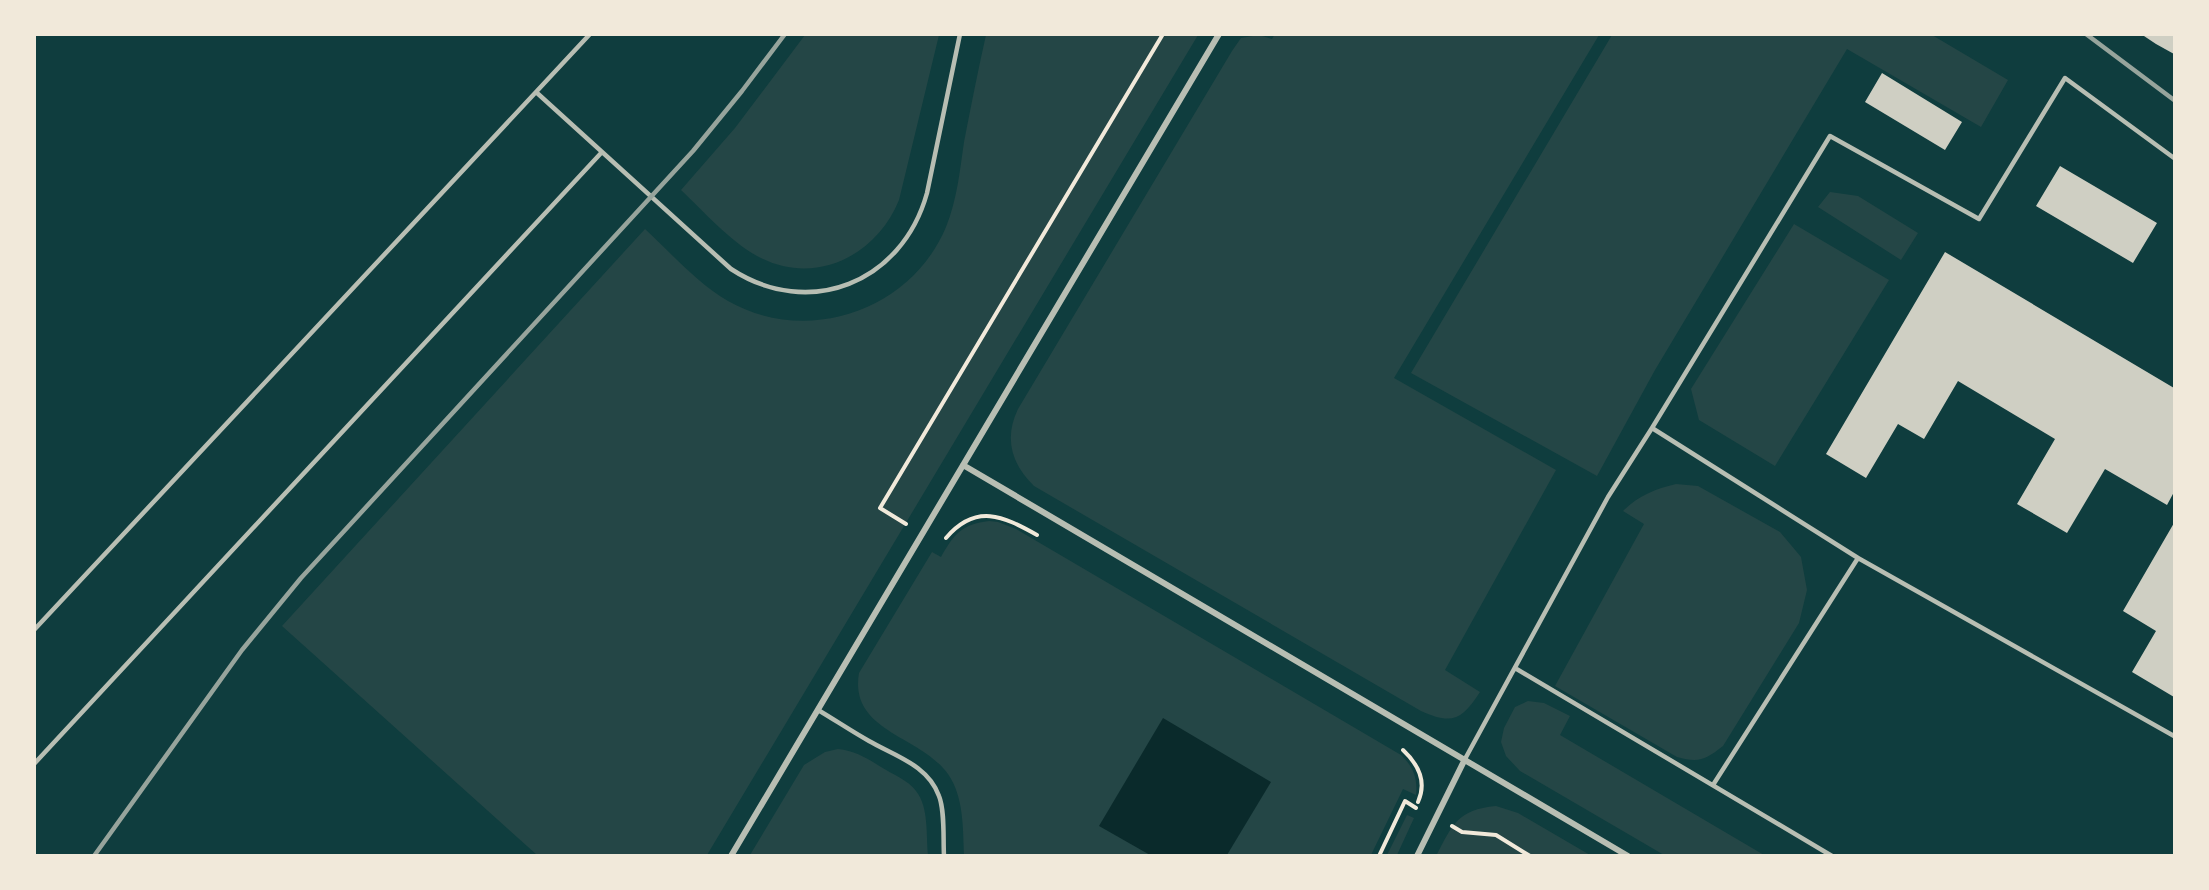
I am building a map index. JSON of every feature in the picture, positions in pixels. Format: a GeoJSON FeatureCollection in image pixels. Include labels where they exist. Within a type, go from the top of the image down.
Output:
{"type":"FeatureCollection","features":[{"type":"Feature","properties":{"kind":"street"},"geometry":{"type":"LineString","coordinates":[[731,855],[1219,34]]}},
{"type":"Feature","properties":{"kind":"street"},"geometry":{"type":"LineString","coordinates":[[963,465],[1628,855]]}},
{"type":"Feature","properties":{"kind":"street"},"geometry":{"type":"LineString","coordinates":[[1417,855],[1465,759]]}},
{"type":"Feature","properties":{"kind":"lane"},"geometry":{"type":"LineString","coordinates":[[34,630],[590,34]]}},
{"type":"Feature","properties":{"kind":"lane"},"geometry":{"type":"LineString","coordinates":[[536,92],[720,260],[743,277],[770,288],[813,292],[840,288],[883,265],[901,247],[917,221],[927,193],[960,34]]}},
{"type":"Feature","properties":{"kind":"lane"},"geometry":{"type":"LineString","coordinates":[[1465,759],[1608,496],[1830,136],[1979,219],[2065,78],[2175,158]]}},
{"type":"Feature","properties":{"kind":"lane"},"geometry":{"type":"LineString","coordinates":[[34,764],[602,152]]}},
{"type":"Feature","properties":{"kind":"lane"},"geometry":{"type":"LineString","coordinates":[[1652,428],[1858,558],[2175,736]]}},
{"type":"Feature","properties":{"kind":"lane"},"geometry":{"type":"LineString","coordinates":[[1713,785],[1858,558]]}},
{"type":"Feature","properties":{"kind":"lane"},"geometry":{"type":"LineString","coordinates":[[1515,668],[1832,855]]}},
{"type":"Feature","properties":{"kind":"lane"},"geometry":{"type":"LineString","coordinates":[[818,710],[909,762],[932,781],[940,798],[945,855]]}},
{"type":"Feature","properties":{"kind":"path"},"geometry":{"type":"LineString","coordinates":[[1038,536],[1006,518],[996,516],[970,518],[954,529],[941,547],[880,508],[1163,34]]}},
{"type":"Feature","properties":{"kind":"path"},"geometry":{"type":"LineString","coordinates":[[1403,749],[1411,757],[1421,776],[1421,796],[1416,808]]}},
{"type":"Feature","properties":{"kind":"path"},"geometry":{"type":"LineString","coordinates":[[1379,855],[1405,801],[1462,832],[1496,835],[1530,855]]}},
{"type":"Feature","properties":{"kind":"shaded area"},"geometry":{"type":"Polygon","coordinates":[[[1275,34],[1599,35],[1394,378],[1556,470],[1445,670],[1480,692],[1468,709],[1449,719],[1421,711],[1034,486],[1020,469],[1012,450],[1011,430],[1018,409],[1232,51],[1241,38],[1259,35],[1272,39],[1275,34]]]}},
{"type":"Feature","properties":{"kind":"shaded area"},"geometry":{"type":"Polygon","coordinates":[[[805,35],[939,35],[899,200],[889,220],[859,251],[840,261],[820,267],[800,268],[778,265],[747,250],[681,190],[735,128],[805,35]]]}},
{"type":"Feature","properties":{"kind":"shaded area"},"geometry":{"type":"Polygon","coordinates":[[[986,35],[1198,35],[707,855],[537,855],[282,626],[645,229],[706,286],[728,301],[759,314],[790,320],[822,320],[854,312],[882,299],[908,280],[930,256],[950,217],[986,35]]]}},
{"type":"Feature","properties":{"kind":"shaded area"},"geometry":{"type":"Polygon","coordinates":[[[1612,35],[1932,35],[2008,80],[1981,127],[1847,49],[1655,370],[1597,476],[1411,373],[1612,35]]]}},
{"type":"Feature","properties":{"kind":"shaded area"},"geometry":{"type":"Polygon","coordinates":[[[1830,192],[1858,196],[1918,233],[1901,260],[1818,207],[1830,192]]]}},
{"type":"Feature","properties":{"kind":"shaded area"},"geometry":{"type":"Polygon","coordinates":[[[1794,224],[1889,280],[1775,466],[1699,420],[1691,389],[1794,224]]]}},
{"type":"Feature","properties":{"kind":"shaded area"},"geometry":{"type":"Polygon","coordinates":[[[1676,484],[1698,486],[1780,532],[1801,557],[1807,590],[1799,623],[1723,746],[1706,757],[1696,760],[1677,757],[1555,686],[1644,524],[1623,511],[1647,494],[1676,484]]]}},
{"type":"Feature","properties":{"kind":"shaded area"},"geometry":{"type":"Polygon","coordinates":[[[989,521],[1016,529],[1401,755],[1414,773],[1416,795],[1403,789],[1371,855],[964,855],[962,813],[957,793],[948,774],[921,750],[875,721],[865,708],[859,693],[859,673],[932,552],[941,557],[950,542],[965,528],[989,521]]]}},
{"type":"Feature","properties":{"kind":"shaded area"},"geometry":{"type":"Polygon","coordinates":[[[1528,701],[1544,703],[1570,716],[1560,735],[1764,855],[1664,855],[1520,771],[1506,756],[1501,742],[1504,728],[1515,707],[1528,701]]]}},
{"type":"Feature","properties":{"kind":"shaded area"},"geometry":{"type":"Polygon","coordinates":[[[1163,718],[1271,782],[1227,855],[1150,855],[1099,826],[1163,718]]]}},
{"type":"Feature","properties":{"kind":"shaded area"},"geometry":{"type":"Polygon","coordinates":[[[838,749],[866,758],[913,787],[925,813],[928,855],[750,855],[804,765],[825,752],[838,749]]]}},
{"type":"Feature","properties":{"kind":"shaded area"},"geometry":{"type":"Polygon","coordinates":[[[1496,806],[1518,813],[1590,855],[1436,856],[1452,827],[1464,815],[1496,806]]]}},
{"type":"Feature","properties":{"kind":"shaded area"},"geometry":{"type":"Polygon","coordinates":[[[1407,815],[1414,818],[1397,855],[1387,855],[1407,815]]]}},
{"type":"Feature","properties":{"kind":"building"},"geometry":{"type":"Polygon","coordinates":[[[2141,34],[2174,34],[2174,54],[2156,44],[2141,34]]]}},
{"type":"Feature","properties":{"kind":"building"},"geometry":{"type":"Polygon","coordinates":[[[1882,73],[1962,122],[1945,150],[1865,102],[1882,73]]]}},
{"type":"Feature","properties":{"kind":"building"},"geometry":{"type":"Polygon","coordinates":[[[2060,166],[2157,223],[2133,263],[2036,206],[2060,166]]]}},
{"type":"Feature","properties":{"kind":"building"},"geometry":{"type":"Polygon","coordinates":[[[1945,252],[2174,388],[2174,492],[2167,505],[2105,469],[2067,533],[2017,504],[2055,439],[1958,381],[1924,439],[1898,424],[1866,478],[1826,454],[1945,252]]]}},
{"type":"Feature","properties":{"kind":"building"},"geometry":{"type":"Polygon","coordinates":[[[2174,523],[2174,697],[2132,672],[2156,631],[2123,611],[2174,523]]]}},
{"type":"Feature","properties":{"kind":"railway"},"geometry":{"type":"LineString","coordinates":[[94,856],[242,650],[301,578],[693,151],[785,34]]}},
{"type":"Feature","properties":{"kind":"railway"},"geometry":{"type":"LineString","coordinates":[[2086,34],[2174,100]]}}]}
